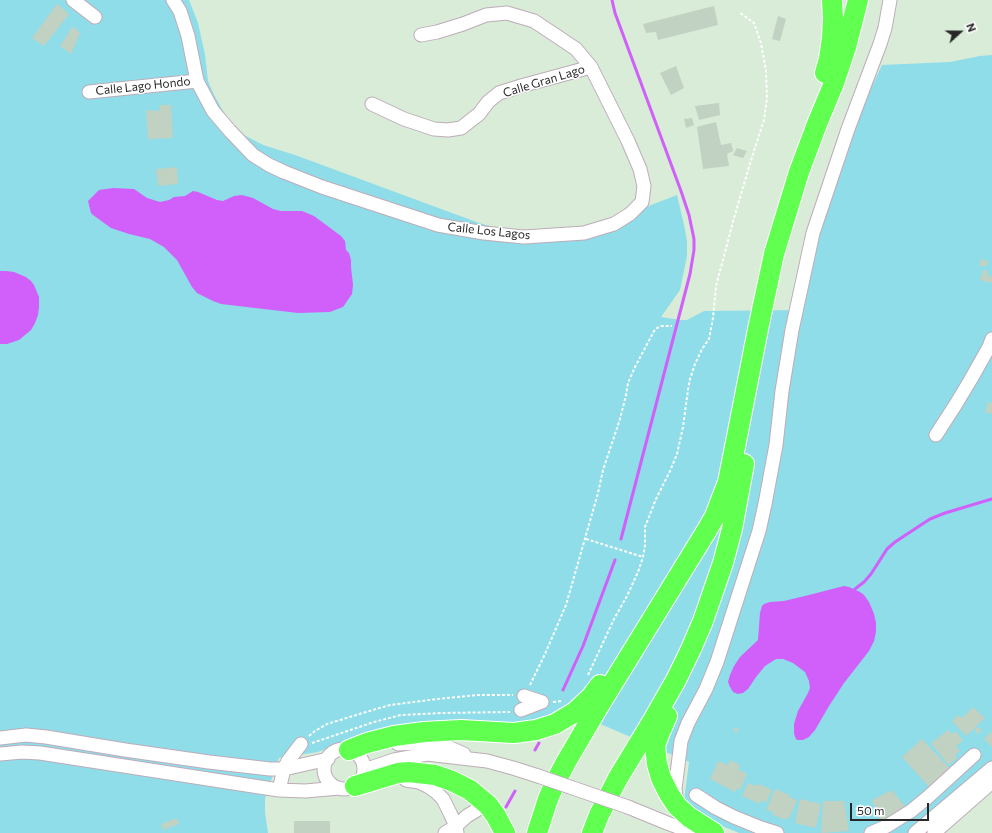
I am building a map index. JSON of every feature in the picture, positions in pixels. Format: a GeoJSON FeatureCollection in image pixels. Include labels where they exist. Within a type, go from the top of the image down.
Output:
{"type":"FeatureCollection","features":[{"type":"Feature","properties":{"kind":"highway"},"geometry":{"type":"LineString","coordinates":[[817,124],[822,80],[829,59],[832,38],[832,0]]}},
{"type":"Feature","properties":{"kind":"highway"},"geometry":{"type":"LineString","coordinates":[[592,833],[599,815],[618,778],[676,680],[703,621],[723,563],[732,529],[758,329],[774,254],[800,172],[846,47],[858,0]]}},
{"type":"Feature","properties":{"kind":"highway"},"geometry":{"type":"LineString","coordinates":[[537,833],[548,799],[566,762],[715,516],[728,482],[746,420],[783,257],[808,174],[852,48],[863,0]]}},
{"type":"Feature","properties":{"kind":"highway"},"geometry":{"type":"LineString","coordinates":[[353,752],[366,743],[394,736],[424,732],[461,730],[502,733],[536,730],[554,724],[570,716],[580,708],[591,697],[600,684],[700,524],[716,491],[746,420]]}},
{"type":"Feature","properties":{"kind":"highway"},"geometry":{"type":"LineString","coordinates":[[713,833],[689,817],[669,794],[656,764],[655,746],[660,732],[712,624],[733,561],[739,538],[749,472],[746,420]]}},
{"type":"Feature","properties":{"kind":"highway"},"geometry":{"type":"LineString","coordinates":[[357,782],[409,772],[435,775],[470,790],[488,805],[505,833]]}},
{"type":"Feature","properties":{"kind":"street"},"geometry":{"type":"LineString","coordinates":[[73,0],[95,18]]}},
{"type":"Feature","properties":{"kind":"street","name":"Calle Los Lagos"},"geometry":{"type":"LineString","coordinates":[[173,0],[180,11],[188,36],[197,81],[213,111],[242,145],[253,155],[284,172],[322,187],[438,225],[484,233],[524,237],[584,233],[614,224],[630,214],[642,202],[644,186],[640,169],[628,141],[591,67],[576,49],[534,21],[507,13],[486,15],[456,26],[421,36]]}},
{"type":"Feature","properties":{"kind":"street"},"geometry":{"type":"LineString","coordinates":[[678,806],[675,789],[681,741],[717,662],[759,531],[776,445],[782,391],[792,330],[813,233],[841,148],[880,44],[885,28],[890,0]]}},
{"type":"Feature","properties":{"kind":"street","name":"Calle Gran Lago"},"geometry":{"type":"LineString","coordinates":[[372,104],[404,120],[434,129],[448,130],[461,128],[479,114],[488,102],[499,93],[591,67]]}},
{"type":"Feature","properties":{"kind":"street","name":"Calle Lago Hondo"},"geometry":{"type":"LineString","coordinates":[[89,92],[197,81]]}},
{"type":"Feature","properties":{"kind":"street"},"geometry":{"type":"LineString","coordinates":[[936,435],[971,379],[992,339]]}},
{"type":"Feature","properties":{"kind":"street"},"geometry":{"type":"LineString","coordinates":[[524,696],[542,702]]}},
{"type":"Feature","properties":{"kind":"street"},"geometry":{"type":"LineString","coordinates":[[521,710],[542,702]]}},
{"type":"Feature","properties":{"kind":"street"},"geometry":{"type":"LineString","coordinates":[[0,738],[26,736],[46,737],[209,762],[284,769],[328,759]]}},
{"type":"Feature","properties":{"kind":"street"},"geometry":{"type":"LineString","coordinates":[[453,831],[450,813],[443,799],[429,787],[419,782],[408,780],[357,782],[333,785],[326,776],[325,764],[332,754],[343,749],[353,752],[384,746],[417,743],[448,747],[475,759]]}},
{"type":"Feature","properties":{"kind":"street"},"geometry":{"type":"LineString","coordinates":[[279,790],[284,769],[301,744]]}},
{"type":"Feature","properties":{"kind":"street"},"geometry":{"type":"LineString","coordinates":[[0,754],[22,752],[40,753],[279,790],[305,791],[357,782],[394,760],[427,754],[475,759],[538,776],[628,807],[694,833]]}},
{"type":"Feature","properties":{"kind":"street"},"geometry":{"type":"LineString","coordinates":[[353,752],[363,762],[357,782]]}},
{"type":"Feature","properties":{"kind":"street"},"geometry":{"type":"LineString","coordinates":[[871,833],[887,826],[911,811],[974,755]]}},
{"type":"Feature","properties":{"kind":"street"},"geometry":{"type":"LineString","coordinates":[[206,778],[209,762]]}},
{"type":"Feature","properties":{"kind":"street"},"geometry":{"type":"LineString","coordinates":[[933,831],[992,768]]}},
{"type":"Feature","properties":{"kind":"street"},"geometry":{"type":"LineString","coordinates":[[915,833],[933,831],[992,782]]}},
{"type":"Feature","properties":{"kind":"street"},"geometry":{"type":"LineString","coordinates":[[696,795],[716,808],[734,817],[777,833]]}},
{"type":"Feature","properties":{"kind":"street"},"geometry":{"type":"LineString","coordinates":[[453,831],[467,816],[488,805]]}},
{"type":"Feature","properties":{"kind":"street"},"geometry":{"type":"LineString","coordinates":[[667,823],[679,833]]}},
{"type":"Feature","properties":{"kind":"street"},"geometry":{"type":"LineString","coordinates":[[698,833],[709,831],[713,833]]}},
{"type":"Feature","properties":{"kind":"path"},"geometry":{"type":"LineString","coordinates":[[586,679],[638,572],[645,545],[645,527],[677,454],[683,427],[690,380],[695,364],[702,349],[709,339],[713,318],[716,286],[736,210],[764,120],[766,71],[761,43],[754,24],[739,12]]}},
{"type":"Feature","properties":{"kind":"path"},"geometry":{"type":"LineString","coordinates":[[301,744],[315,731],[327,724],[390,706],[478,695],[524,696],[545,654],[566,605],[586,539],[603,470],[620,419],[628,383],[654,331],[661,326],[672,326]]}},
{"type":"Feature","properties":{"kind":"path"},"geometry":{"type":"LineString","coordinates":[[586,539],[643,557]]}},
{"type":"Feature","properties":{"kind":"path"},"geometry":{"type":"LineString","coordinates":[[542,702],[561,702],[566,699]]}},
{"type":"Feature","properties":{"kind":"shaded area"},"geometry":{"type":"Polygon","coordinates":[[[0,0],[189,0],[198,23],[205,55],[208,81],[226,116],[244,135],[263,145],[295,155],[479,223],[504,230],[533,232],[597,226],[677,195],[685,229],[687,256],[680,290],[661,317],[680,320],[687,320],[704,311],[803,310],[817,240],[839,168],[865,101],[882,65],[950,62],[992,55],[992,761],[908,833],[739,833],[710,821],[684,801],[689,762],[570,711],[546,720],[349,740],[318,752],[279,758],[265,798],[268,833],[0,833],[0,0]]]}},
{"type":"Feature","properties":{"kind":"shaded area"},"geometry":{"type":"Polygon","coordinates":[[[113,188],[134,189],[147,198],[160,202],[174,197],[185,196],[193,191],[223,201],[234,196],[242,195],[253,198],[273,209],[281,211],[302,211],[314,216],[341,236],[345,241],[346,250],[349,253],[351,260],[353,285],[352,294],[343,307],[330,312],[298,313],[221,304],[213,301],[197,293],[177,260],[164,247],[150,239],[111,228],[91,213],[88,201],[99,190],[113,188]]]}},
{"type":"Feature","properties":{"kind":"shaded area"},"geometry":{"type":"Polygon","coordinates":[[[0,271],[14,272],[26,277],[34,285],[39,297],[38,315],[31,330],[19,340],[7,344],[0,344],[0,271]]]}},
{"type":"Feature","properties":{"kind":"shaded area"},"geometry":{"type":"Polygon","coordinates":[[[844,586],[860,592],[869,602],[876,623],[874,641],[869,651],[844,683],[815,730],[809,737],[803,740],[797,740],[794,733],[794,724],[798,711],[810,688],[805,672],[793,663],[783,659],[776,659],[765,666],[748,689],[743,693],[738,694],[733,692],[730,687],[728,682],[730,675],[740,657],[758,640],[760,613],[764,604],[784,601],[844,586]]]}},
{"type":"Feature","properties":{"kind":"building"},"geometry":{"type":"Polygon","coordinates":[[[57,4],[69,14],[44,46],[32,38],[57,4]]]}},
{"type":"Feature","properties":{"kind":"building"},"geometry":{"type":"Polygon","coordinates":[[[714,6],[718,25],[658,40],[656,32],[646,33],[643,24],[714,6]]]}},
{"type":"Feature","properties":{"kind":"building"},"geometry":{"type":"Polygon","coordinates":[[[778,16],[786,19],[780,41],[772,39],[778,16]]]}},
{"type":"Feature","properties":{"kind":"building"},"geometry":{"type":"Polygon","coordinates":[[[73,26],[80,33],[71,54],[60,46],[73,26]]]}},
{"type":"Feature","properties":{"kind":"building"},"geometry":{"type":"Polygon","coordinates":[[[676,66],[684,88],[671,95],[660,73],[676,66]]]}},
{"type":"Feature","properties":{"kind":"building"},"geometry":{"type":"Polygon","coordinates":[[[719,103],[720,115],[699,120],[695,106],[719,103]]]}},
{"type":"Feature","properties":{"kind":"building"},"geometry":{"type":"Polygon","coordinates":[[[160,105],[171,105],[173,138],[148,139],[146,110],[159,111],[160,105]]]}},
{"type":"Feature","properties":{"kind":"building"},"geometry":{"type":"Polygon","coordinates":[[[692,118],[694,125],[686,128],[684,119],[692,118]]]}},
{"type":"Feature","properties":{"kind":"building"},"geometry":{"type":"Polygon","coordinates":[[[716,122],[721,145],[731,143],[733,151],[727,154],[729,166],[703,169],[697,127],[716,122]]]}},
{"type":"Feature","properties":{"kind":"building"},"geometry":{"type":"Polygon","coordinates":[[[737,148],[747,151],[743,158],[733,155],[737,148]]]}},
{"type":"Feature","properties":{"kind":"building"},"geometry":{"type":"Polygon","coordinates":[[[177,167],[178,184],[158,186],[156,169],[177,167]]]}},
{"type":"Feature","properties":{"kind":"building"},"geometry":{"type":"Polygon","coordinates":[[[981,259],[988,261],[986,267],[979,265],[981,259]]]}},
{"type":"Feature","properties":{"kind":"building"},"geometry":{"type":"Polygon","coordinates":[[[983,270],[988,271],[987,275],[992,277],[992,283],[980,280],[983,270]]]}},
{"type":"Feature","properties":{"kind":"building"},"geometry":{"type":"Polygon","coordinates":[[[988,402],[992,403],[992,414],[985,412],[988,402]]]}},
{"type":"Feature","properties":{"kind":"building"},"geometry":{"type":"Polygon","coordinates":[[[973,707],[985,718],[966,736],[952,721],[958,715],[962,718],[973,707]]]}},
{"type":"Feature","properties":{"kind":"building"},"geometry":{"type":"Polygon","coordinates":[[[736,727],[739,730],[736,733],[733,730],[736,727]]]}},
{"type":"Feature","properties":{"kind":"building"},"geometry":{"type":"Polygon","coordinates":[[[978,727],[982,730],[978,734],[974,730],[978,727]]]}},
{"type":"Feature","properties":{"kind":"building"},"geometry":{"type":"Polygon","coordinates":[[[948,730],[952,734],[956,731],[963,741],[956,746],[960,751],[955,755],[957,758],[948,765],[931,743],[948,730]]]}},
{"type":"Feature","properties":{"kind":"building"},"geometry":{"type":"Polygon","coordinates":[[[992,731],[992,747],[984,739],[992,731]]]}},
{"type":"Feature","properties":{"kind":"building"},"geometry":{"type":"Polygon","coordinates":[[[922,739],[950,769],[930,788],[902,757],[922,739]]]}},
{"type":"Feature","properties":{"kind":"building"},"geometry":{"type":"Polygon","coordinates":[[[730,760],[740,765],[738,769],[747,774],[740,790],[737,788],[735,792],[710,779],[718,761],[728,765],[730,760]]]}},
{"type":"Feature","properties":{"kind":"building"},"geometry":{"type":"Polygon","coordinates":[[[748,783],[756,786],[759,784],[772,790],[766,803],[761,800],[760,804],[742,796],[748,783]]]}},
{"type":"Feature","properties":{"kind":"building"},"geometry":{"type":"Polygon","coordinates":[[[775,789],[790,795],[789,797],[797,800],[789,819],[786,817],[785,820],[773,815],[773,812],[766,810],[775,789]]]}},
{"type":"Feature","properties":{"kind":"building"},"geometry":{"type":"Polygon","coordinates":[[[892,790],[906,808],[882,826],[872,800],[892,790]]]}},
{"type":"Feature","properties":{"kind":"building"},"geometry":{"type":"Polygon","coordinates":[[[800,799],[821,804],[816,828],[795,823],[800,799]]]}},
{"type":"Feature","properties":{"kind":"building"},"geometry":{"type":"Polygon","coordinates":[[[823,801],[844,801],[849,831],[821,833],[823,801]]]}},
{"type":"Feature","properties":{"kind":"building"},"geometry":{"type":"Polygon","coordinates":[[[177,818],[179,824],[163,830],[161,824],[177,818]]]}},
{"type":"Feature","properties":{"kind":"building"},"geometry":{"type":"Polygon","coordinates":[[[294,821],[330,821],[330,833],[294,833],[294,821]]]}},
{"type":"Feature","properties":{"kind":"waterway"},"geometry":{"type":"LineString","coordinates":[[612,0],[615,13],[681,191],[689,215],[694,239],[694,250],[690,274],[621,539]]}},
{"type":"Feature","properties":{"kind":"waterway"},"geometry":{"type":"LineString","coordinates":[[855,589],[871,574],[887,549],[930,519],[992,499]]}},
{"type":"Feature","properties":{"kind":"waterway"},"geometry":{"type":"LineString","coordinates":[[563,690],[583,646],[615,560]]}},
{"type":"Feature","properties":{"kind":"waterway"},"geometry":{"type":"LineString","coordinates":[[535,750],[539,743]]}},
{"type":"Feature","properties":{"kind":"waterway"},"geometry":{"type":"LineString","coordinates":[[506,807],[515,791]]}}]}
